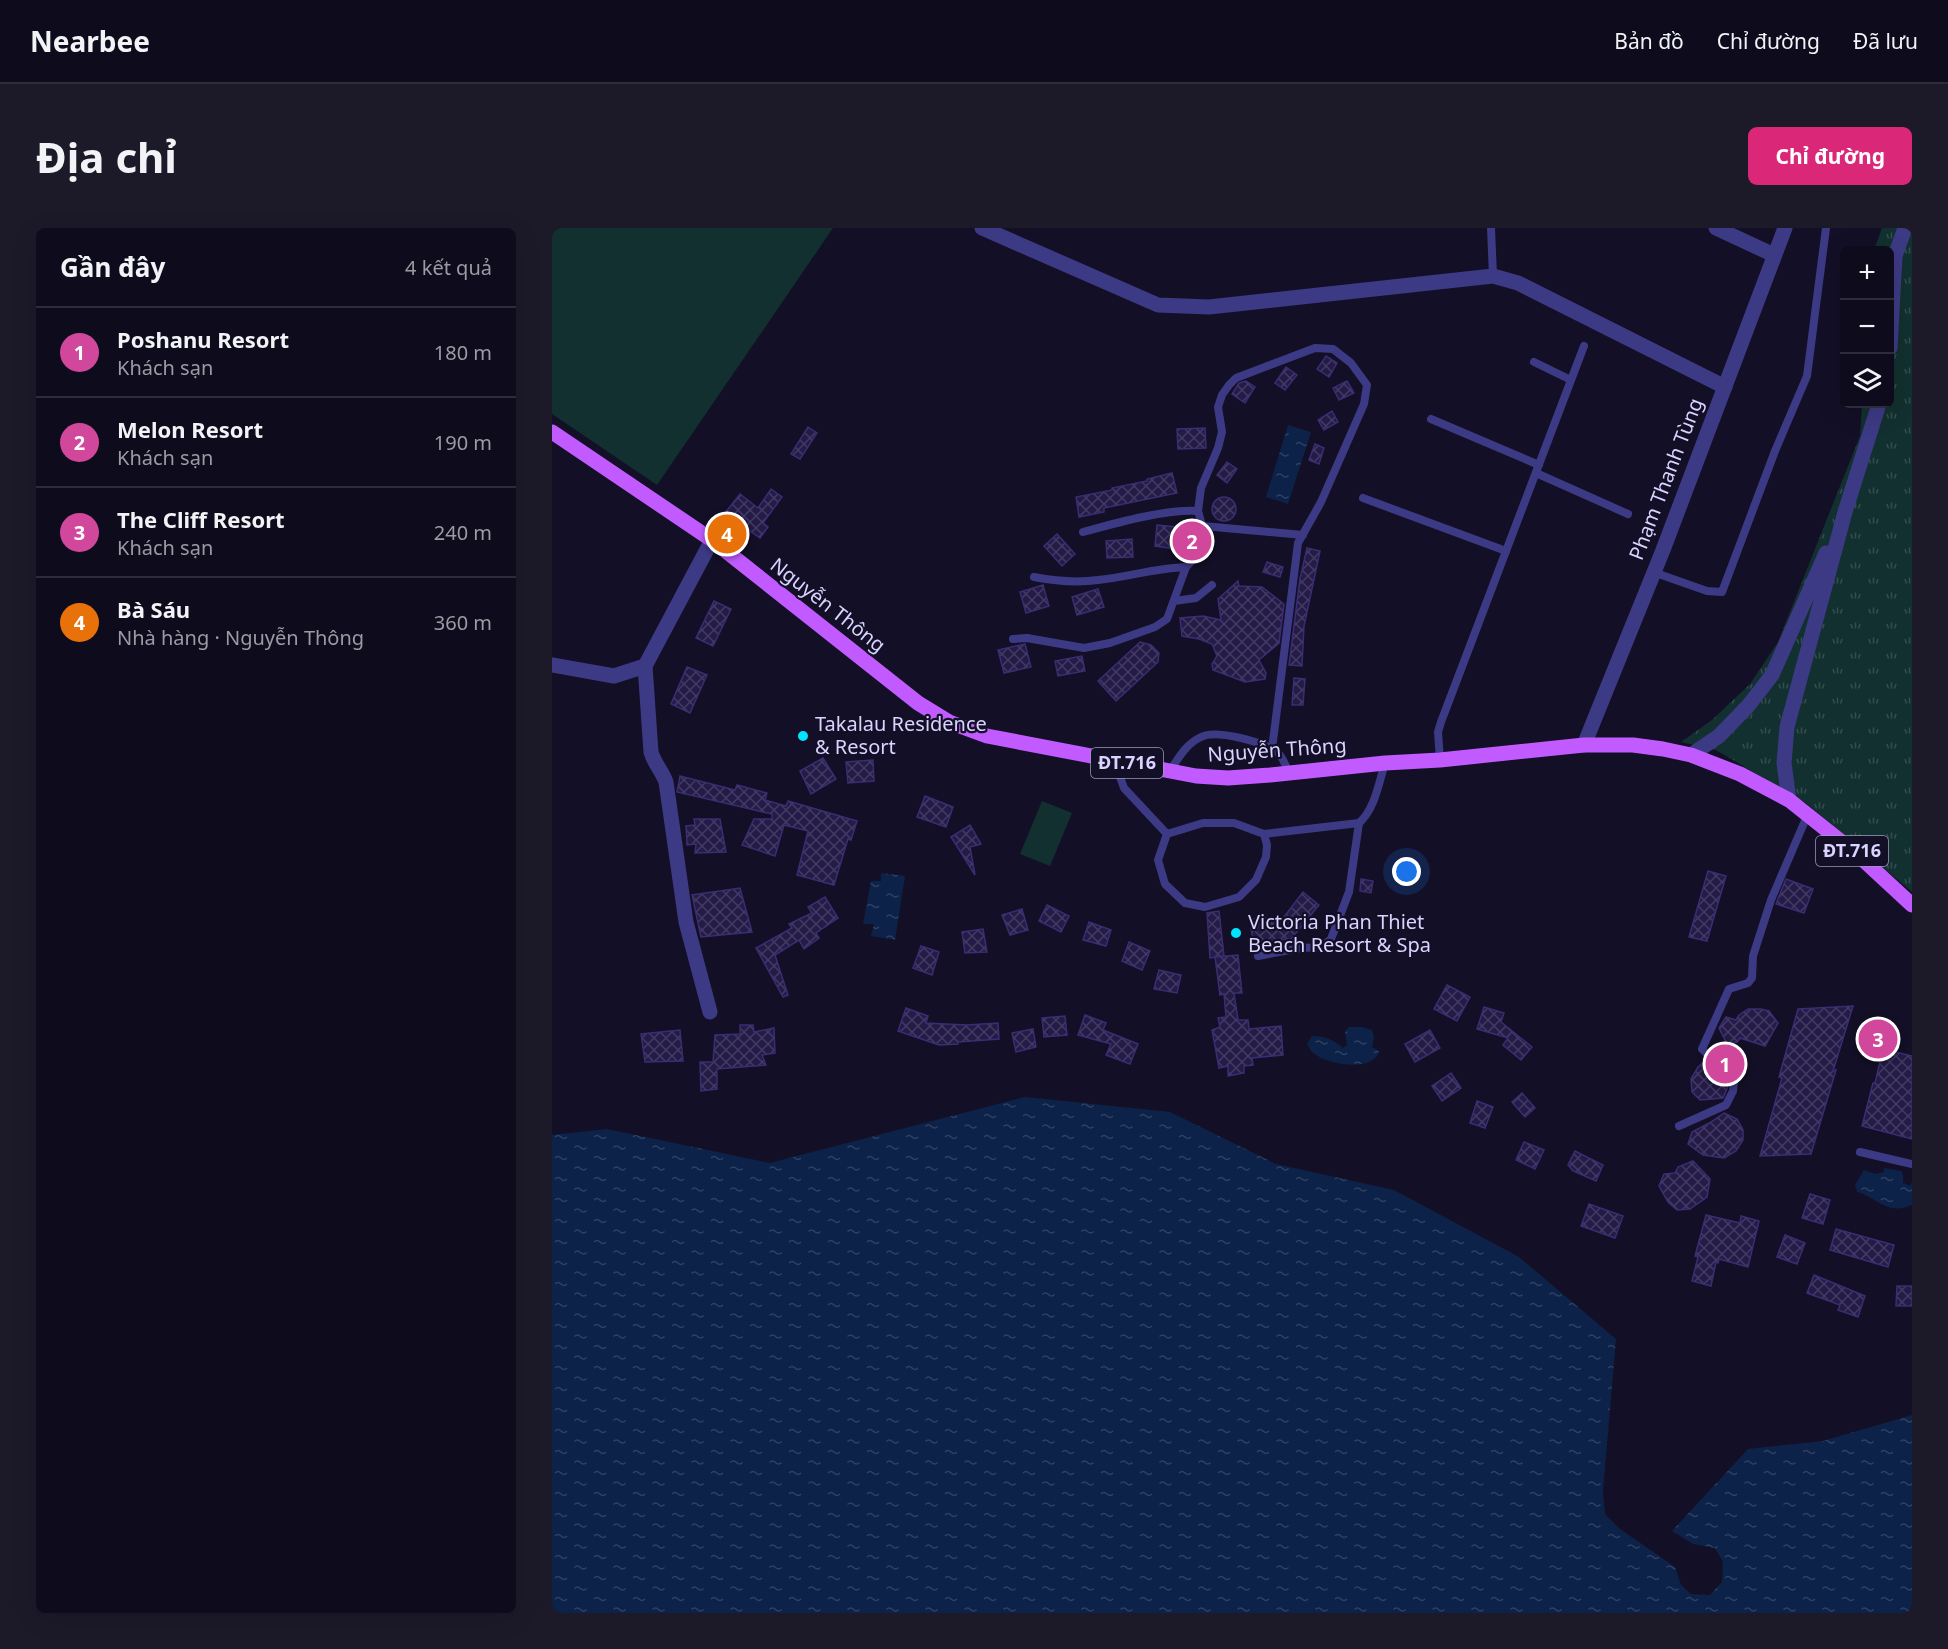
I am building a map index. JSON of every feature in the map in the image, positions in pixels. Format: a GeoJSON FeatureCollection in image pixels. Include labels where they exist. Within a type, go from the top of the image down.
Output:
{"type":"FeatureCollection","features":[{"type":"Feature","properties":{"kind":"main road","name":"Nguyễn Thông"},"geometry":{"type":"LineString","coordinates":[[552,432],[712,540],[918,703],[949,722],[987,736],[1196,776],[1228,778],[1584,745],[1663,749],[1691,755],[1740,774],[1789,800],[1806,816],[1858,855],[1912,905]]}},
{"type":"Feature","properties":{"kind":"street"},"geometry":{"type":"LineString","coordinates":[[982,228],[1158,304],[1209,307],[1493,276],[1518,283],[1725,387]]}},
{"type":"Feature","properties":{"kind":"street"},"geometry":{"type":"LineString","coordinates":[[1716,228],[1774,255]]}},
{"type":"Feature","properties":{"kind":"street","name":"Phạm Thanh Tùng"},"geometry":{"type":"LineString","coordinates":[[1584,745],[1785,228]]}},
{"type":"Feature","properties":{"kind":"street"},"geometry":{"type":"LineString","coordinates":[[1893,300],[1895,256],[1905,228]]}},
{"type":"Feature","properties":{"kind":"street"},"geometry":{"type":"LineString","coordinates":[[1789,800],[1784,763],[1787,727],[1845,512],[1878,408]]}},
{"type":"Feature","properties":{"kind":"street"},"geometry":{"type":"LineString","coordinates":[[1691,755],[1719,736],[1748,706],[1772,675],[1845,512]]}},
{"type":"Feature","properties":{"kind":"street"},"geometry":{"type":"LineString","coordinates":[[710,1012],[686,922],[666,782],[651,752],[645,666],[712,540]]}},
{"type":"Feature","properties":{"kind":"street"},"geometry":{"type":"LineString","coordinates":[[552,665],[614,676],[645,666]]}},
{"type":"Feature","properties":{"kind":"lane"},"geometry":{"type":"LineString","coordinates":[[1491,228],[1493,276]]}},
{"type":"Feature","properties":{"kind":"lane"},"geometry":{"type":"LineString","coordinates":[[1653,572],[1707,591],[1722,592],[1775,451],[1807,376],[1826,228]]}},
{"type":"Feature","properties":{"kind":"lane"},"geometry":{"type":"LineString","coordinates":[[1440,760],[1438,732],[1441,722],[1584,346]]}},
{"type":"Feature","properties":{"kind":"lane"},"geometry":{"type":"LineString","coordinates":[[1014,639],[1027,638],[1084,648],[1110,643],[1155,627],[1167,619],[1186,567],[1201,551],[1206,539],[1198,511],[1201,488],[1212,465],[1222,432],[1218,407],[1222,394],[1236,378],[1315,348],[1333,349],[1351,363],[1367,385],[1364,404],[1321,502],[1298,543],[1272,749]]}},
{"type":"Feature","properties":{"kind":"lane"},"geometry":{"type":"LineString","coordinates":[[1534,362],[1571,380]]}},
{"type":"Feature","properties":{"kind":"lane"},"geometry":{"type":"LineString","coordinates":[[1431,419],[1628,514]]}},
{"type":"Feature","properties":{"kind":"lane"},"geometry":{"type":"LineString","coordinates":[[1363,498],[1506,551]]}},
{"type":"Feature","properties":{"kind":"lane"},"geometry":{"type":"LineString","coordinates":[[1083,532],[1125,521],[1185,510],[1198,511]]}},
{"type":"Feature","properties":{"kind":"lane"},"geometry":{"type":"LineString","coordinates":[[1203,526],[1303,534]]}},
{"type":"Feature","properties":{"kind":"lane"},"geometry":{"type":"LineString","coordinates":[[1034,577],[1081,581],[1100,580],[1165,568],[1186,567]]}},
{"type":"Feature","properties":{"kind":"lane"},"geometry":{"type":"LineString","coordinates":[[1174,601],[1196,598],[1212,585]]}},
{"type":"Feature","properties":{"kind":"lane"},"geometry":{"type":"LineString","coordinates":[[1170,771],[1188,744],[1204,735],[1230,736],[1259,743],[1280,754],[1289,773]]}},
{"type":"Feature","properties":{"kind":"lane"},"geometry":{"type":"LineString","coordinates":[[1114,760],[1124,788],[1167,834]]}},
{"type":"Feature","properties":{"kind":"lane"},"geometry":{"type":"LineString","coordinates":[[1258,956],[1301,948],[1321,947],[1331,939],[1349,892],[1359,823],[1370,808],[1385,763]]}},
{"type":"Feature","properties":{"kind":"lane"},"geometry":{"type":"LineString","coordinates":[[1679,1126],[1726,1105],[1731,1096],[1734,1081],[1732,1067],[1702,1049],[1729,990],[1748,983],[1752,978],[1753,956],[1771,900],[1806,816]]}},
{"type":"Feature","properties":{"kind":"lane"},"geometry":{"type":"LineString","coordinates":[[1167,834],[1203,823],[1234,823],[1264,834],[1359,823]]}},
{"type":"Feature","properties":{"kind":"lane"},"geometry":{"type":"LineString","coordinates":[[1167,834],[1158,860],[1166,884],[1185,903],[1205,908],[1239,897],[1256,880],[1266,857],[1267,845],[1264,834]]}},
{"type":"Feature","properties":{"kind":"lane"},"geometry":{"type":"LineString","coordinates":[[1860,1152],[1912,1164]]}},
{"type":"Feature","properties":{"kind":"green space"},"geometry":{"type":"Polygon","coordinates":[[[552,228],[833,228],[657,485],[552,414],[552,228]]]}},
{"type":"Feature","properties":{"kind":"green space"},"geometry":{"type":"Polygon","coordinates":[[[1882,228],[1912,228],[1912,892],[1806,803],[1716,750],[1681,742],[1712,720],[1750,684],[1778,642],[1860,436],[1862,408],[1894,408],[1894,246],[1875,246],[1882,228]]]}},
{"type":"Feature","properties":{"kind":"green space"},"geometry":{"type":"Polygon","coordinates":[[[1042,801],[1072,813],[1050,866],[1020,854],[1042,801]]]}},
{"type":"Feature","properties":{"kind":"water"},"geometry":{"type":"Polygon","coordinates":[[[1288,425],[1311,432],[1288,504],[1266,497],[1288,425]]]}},
{"type":"Feature","properties":{"kind":"water"},"geometry":{"type":"Polygon","coordinates":[[[881,873],[905,876],[895,940],[871,936],[874,924],[863,924],[871,881],[881,881],[881,873]]]}},
{"type":"Feature","properties":{"kind":"water"},"geometry":{"type":"Polygon","coordinates":[[[1349,1027],[1372,1030],[1374,1037],[1372,1047],[1379,1051],[1375,1058],[1359,1064],[1338,1063],[1319,1057],[1307,1044],[1312,1036],[1317,1036],[1329,1039],[1343,1048],[1347,1045],[1345,1031],[1349,1027]]]}},
{"type":"Feature","properties":{"kind":"water"},"geometry":{"type":"Polygon","coordinates":[[[1025,1097],[1170,1112],[1276,1164],[1394,1190],[1519,1257],[1616,1339],[1603,1491],[1605,1514],[1620,1529],[1675,1567],[1681,1585],[1691,1594],[1710,1595],[1722,1582],[1723,1562],[1715,1548],[1693,1544],[1672,1531],[1748,1449],[1823,1441],[1912,1415],[1912,1613],[552,1613],[552,1135],[607,1129],[770,1163],[1025,1097]]]}},
{"type":"Feature","properties":{"kind":"water"},"geometry":{"type":"Polygon","coordinates":[[[1884,1168],[1901,1171],[1903,1183],[1910,1186],[1912,1182],[1912,1205],[1903,1208],[1889,1207],[1857,1192],[1855,1185],[1864,1170],[1875,1174],[1884,1172],[1884,1168]]]}},
{"type":"Feature","properties":{"kind":"building"},"geometry":{"type":"Polygon","coordinates":[[[1326,356],[1337,363],[1329,377],[1317,369],[1326,356]]]}},
{"type":"Feature","properties":{"kind":"building"},"geometry":{"type":"Polygon","coordinates":[[[1286,367],[1297,375],[1285,390],[1275,383],[1286,367]]]}},
{"type":"Feature","properties":{"kind":"building"},"geometry":{"type":"Polygon","coordinates":[[[1246,381],[1255,387],[1245,403],[1232,394],[1239,383],[1246,381]]]}},
{"type":"Feature","properties":{"kind":"building"},"geometry":{"type":"Polygon","coordinates":[[[1347,381],[1354,393],[1339,400],[1333,388],[1347,381]]]}},
{"type":"Feature","properties":{"kind":"building"},"geometry":{"type":"Polygon","coordinates":[[[1332,411],[1338,422],[1324,430],[1318,420],[1332,411]]]}},
{"type":"Feature","properties":{"kind":"building"},"geometry":{"type":"Polygon","coordinates":[[[808,427],[817,433],[800,459],[791,454],[808,427]]]}},
{"type":"Feature","properties":{"kind":"building"},"geometry":{"type":"Polygon","coordinates":[[[1205,428],[1206,448],[1178,449],[1177,429],[1205,428]]]}},
{"type":"Feature","properties":{"kind":"building"},"geometry":{"type":"Polygon","coordinates":[[[1315,444],[1324,448],[1319,464],[1309,460],[1315,444]]]}},
{"type":"Feature","properties":{"kind":"building"},"geometry":{"type":"Polygon","coordinates":[[[1227,462],[1237,469],[1227,483],[1217,475],[1227,462]]]}},
{"type":"Feature","properties":{"kind":"building"},"geometry":{"type":"Polygon","coordinates":[[[1172,473],[1177,493],[1104,508],[1104,512],[1079,517],[1076,497],[1112,490],[1112,488],[1172,473]]]}},
{"type":"Feature","properties":{"kind":"building"},"geometry":{"type":"Polygon","coordinates":[[[771,489],[782,497],[763,523],[768,527],[760,538],[725,513],[740,494],[758,508],[771,489]]]}},
{"type":"Feature","properties":{"kind":"building"},"geometry":{"type":"Polygon","coordinates":[[[1224,497],[1229,498],[1235,504],[1235,514],[1229,520],[1224,521],[1219,520],[1213,514],[1212,509],[1213,504],[1219,498],[1224,497]]]}},
{"type":"Feature","properties":{"kind":"building"},"geometry":{"type":"Polygon","coordinates":[[[1157,525],[1186,528],[1183,550],[1155,546],[1157,525]]]}},
{"type":"Feature","properties":{"kind":"building"},"geometry":{"type":"Polygon","coordinates":[[[1057,534],[1075,554],[1062,566],[1044,546],[1057,534]]]}},
{"type":"Feature","properties":{"kind":"building"},"geometry":{"type":"Polygon","coordinates":[[[1132,539],[1133,557],[1107,558],[1106,541],[1132,539]]]}},
{"type":"Feature","properties":{"kind":"building"},"geometry":{"type":"Polygon","coordinates":[[[1307,548],[1320,551],[1304,626],[1302,666],[1289,665],[1300,579],[1307,548]]]}},
{"type":"Feature","properties":{"kind":"building"},"geometry":{"type":"Polygon","coordinates":[[[1267,562],[1283,567],[1280,577],[1263,572],[1267,562]]]}},
{"type":"Feature","properties":{"kind":"building"},"geometry":{"type":"Polygon","coordinates":[[[1238,581],[1239,586],[1262,587],[1284,604],[1279,643],[1259,660],[1266,673],[1265,679],[1245,682],[1213,670],[1212,664],[1217,656],[1212,644],[1182,636],[1180,618],[1203,616],[1221,620],[1218,599],[1238,581]]]}},
{"type":"Feature","properties":{"kind":"building"},"geometry":{"type":"Polygon","coordinates":[[[1043,585],[1049,606],[1026,613],[1020,592],[1043,585]]]}},
{"type":"Feature","properties":{"kind":"building"},"geometry":{"type":"Polygon","coordinates":[[[1098,589],[1104,607],[1077,615],[1072,597],[1098,589]]]}},
{"type":"Feature","properties":{"kind":"building"},"geometry":{"type":"Polygon","coordinates":[[[714,601],[731,609],[713,646],[696,638],[714,601]]]}},
{"type":"Feature","properties":{"kind":"building"},"geometry":{"type":"Polygon","coordinates":[[[1140,642],[1151,645],[1159,653],[1158,662],[1116,701],[1098,681],[1140,642]]]}},
{"type":"Feature","properties":{"kind":"building"},"geometry":{"type":"Polygon","coordinates":[[[1025,644],[1031,667],[1004,673],[998,650],[1025,644]]]}},
{"type":"Feature","properties":{"kind":"building"},"geometry":{"type":"Polygon","coordinates":[[[1082,656],[1085,671],[1058,676],[1055,661],[1082,656]]]}},
{"type":"Feature","properties":{"kind":"building"},"geometry":{"type":"Polygon","coordinates":[[[687,667],[707,675],[690,713],[671,704],[687,667]]]}},
{"type":"Feature","properties":{"kind":"building"},"geometry":{"type":"Polygon","coordinates":[[[1294,678],[1305,679],[1303,705],[1292,705],[1294,678]]]}},
{"type":"Feature","properties":{"kind":"building"},"geometry":{"type":"Polygon","coordinates":[[[823,758],[836,779],[811,794],[800,771],[823,758]]]}},
{"type":"Feature","properties":{"kind":"building"},"geometry":{"type":"Polygon","coordinates":[[[873,760],[874,781],[848,783],[846,762],[873,760]]]}},
{"type":"Feature","properties":{"kind":"building"},"geometry":{"type":"Polygon","coordinates":[[[680,776],[735,790],[737,785],[767,793],[765,800],[786,806],[788,801],[857,821],[851,840],[848,839],[834,885],[797,875],[808,831],[784,825],[775,856],[742,845],[754,819],[772,819],[772,814],[677,792],[680,776]]]}},
{"type":"Feature","properties":{"kind":"building"},"geometry":{"type":"Polygon","coordinates":[[[925,796],[953,807],[946,827],[917,817],[925,796]]]}},
{"type":"Feature","properties":{"kind":"building"},"geometry":{"type":"Polygon","coordinates":[[[694,819],[720,819],[726,852],[695,853],[696,844],[687,845],[686,826],[695,825],[694,819]]]}},
{"type":"Feature","properties":{"kind":"building"},"geometry":{"type":"Polygon","coordinates":[[[970,825],[981,844],[970,847],[975,875],[951,837],[970,825]]]}},
{"type":"Feature","properties":{"kind":"building"},"geometry":{"type":"Polygon","coordinates":[[[1708,871],[1726,876],[1707,941],[1689,937],[1708,871]]]}},
{"type":"Feature","properties":{"kind":"building"},"geometry":{"type":"Polygon","coordinates":[[[1361,879],[1373,881],[1371,893],[1360,891],[1361,879]]]}},
{"type":"Feature","properties":{"kind":"building"},"geometry":{"type":"Polygon","coordinates":[[[1786,879],[1813,889],[1804,913],[1776,904],[1786,879]]]}},
{"type":"Feature","properties":{"kind":"building"},"geometry":{"type":"Polygon","coordinates":[[[740,888],[752,932],[701,937],[692,895],[740,888]]]}},
{"type":"Feature","properties":{"kind":"building"},"geometry":{"type":"Polygon","coordinates":[[[1303,892],[1319,905],[1291,939],[1253,942],[1250,919],[1284,917],[1303,892]]]}},
{"type":"Feature","properties":{"kind":"building"},"geometry":{"type":"Polygon","coordinates":[[[825,897],[838,918],[816,933],[819,938],[804,949],[799,940],[775,955],[788,995],[783,997],[756,948],[792,928],[789,924],[812,913],[808,907],[825,897]]]}},
{"type":"Feature","properties":{"kind":"building"},"geometry":{"type":"Polygon","coordinates":[[[1047,905],[1069,916],[1061,932],[1039,921],[1047,905]]]}},
{"type":"Feature","properties":{"kind":"building"},"geometry":{"type":"Polygon","coordinates":[[[1022,909],[1028,930],[1010,935],[1002,915],[1022,909]]]}},
{"type":"Feature","properties":{"kind":"building"},"geometry":{"type":"Polygon","coordinates":[[[1219,911],[1224,956],[1210,958],[1207,913],[1219,911]]]}},
{"type":"Feature","properties":{"kind":"building"},"geometry":{"type":"Polygon","coordinates":[[[1089,922],[1111,930],[1106,946],[1083,940],[1089,922]]]}},
{"type":"Feature","properties":{"kind":"building"},"geometry":{"type":"Polygon","coordinates":[[[983,929],[987,952],[965,953],[962,932],[983,929]]]}},
{"type":"Feature","properties":{"kind":"building"},"geometry":{"type":"Polygon","coordinates":[[[1129,942],[1150,951],[1142,970],[1122,961],[1129,942]]]}},
{"type":"Feature","properties":{"kind":"building"},"geometry":{"type":"Polygon","coordinates":[[[921,946],[939,952],[932,975],[913,968],[921,946]]]}},
{"type":"Feature","properties":{"kind":"building"},"geometry":{"type":"Polygon","coordinates":[[[1238,955],[1242,993],[1234,993],[1238,1020],[1248,1020],[1249,1029],[1281,1026],[1283,1055],[1252,1058],[1253,1065],[1244,1066],[1244,1073],[1228,1076],[1228,1066],[1219,1068],[1212,1030],[1220,1027],[1218,1018],[1226,1017],[1224,994],[1220,995],[1215,957],[1238,955]]]}},
{"type":"Feature","properties":{"kind":"building"},"geometry":{"type":"Polygon","coordinates":[[[1159,970],[1181,975],[1177,993],[1154,989],[1159,970]]]}},
{"type":"Feature","properties":{"kind":"building"},"geometry":{"type":"Polygon","coordinates":[[[1447,985],[1470,997],[1457,1021],[1434,1009],[1447,985]]]}},
{"type":"Feature","properties":{"kind":"building"},"geometry":{"type":"Polygon","coordinates":[[[1853,1006],[1811,1154],[1760,1156],[1798,1009],[1853,1006]]]}},
{"type":"Feature","properties":{"kind":"building"},"geometry":{"type":"Polygon","coordinates":[[[1484,1007],[1504,1013],[1501,1022],[1532,1047],[1521,1060],[1503,1045],[1508,1038],[1477,1029],[1484,1007]]]}},
{"type":"Feature","properties":{"kind":"building"},"geometry":{"type":"Polygon","coordinates":[[[906,1008],[928,1016],[926,1023],[967,1025],[998,1023],[999,1039],[939,1045],[898,1031],[906,1008]]]}},
{"type":"Feature","properties":{"kind":"building"},"geometry":{"type":"Polygon","coordinates":[[[1748,1009],[1769,1011],[1778,1023],[1765,1046],[1740,1038],[1737,1042],[1727,1044],[1719,1028],[1726,1017],[1736,1020],[1748,1009]]]}},
{"type":"Feature","properties":{"kind":"building"},"geometry":{"type":"Polygon","coordinates":[[[1085,1015],[1106,1023],[1103,1030],[1138,1044],[1130,1064],[1106,1055],[1111,1044],[1078,1035],[1085,1015]]]}},
{"type":"Feature","properties":{"kind":"building"},"geometry":{"type":"Polygon","coordinates":[[[1065,1016],[1067,1035],[1044,1037],[1042,1018],[1065,1016]]]}},
{"type":"Feature","properties":{"kind":"building"},"geometry":{"type":"Polygon","coordinates":[[[740,1025],[753,1025],[754,1032],[774,1028],[775,1053],[762,1055],[766,1065],[717,1069],[717,1089],[701,1091],[700,1062],[713,1062],[715,1035],[740,1034],[740,1025]]]}},
{"type":"Feature","properties":{"kind":"building"},"geometry":{"type":"Polygon","coordinates":[[[1033,1029],[1036,1047],[1016,1052],[1012,1033],[1033,1029]]]}},
{"type":"Feature","properties":{"kind":"building"},"geometry":{"type":"Polygon","coordinates":[[[680,1030],[683,1061],[645,1062],[641,1034],[680,1030]]]}},
{"type":"Feature","properties":{"kind":"building"},"geometry":{"type":"Polygon","coordinates":[[[1430,1030],[1440,1048],[1415,1062],[1405,1044],[1430,1030]]]}},
{"type":"Feature","properties":{"kind":"building"},"geometry":{"type":"Polygon","coordinates":[[[1883,1049],[1912,1056],[1912,1139],[1862,1126],[1883,1049]]]}},
{"type":"Feature","properties":{"kind":"building"},"geometry":{"type":"Polygon","coordinates":[[[1706,1060],[1725,1068],[1729,1073],[1723,1098],[1700,1100],[1692,1092],[1691,1079],[1698,1067],[1706,1060]]]}},
{"type":"Feature","properties":{"kind":"building"},"geometry":{"type":"Polygon","coordinates":[[[1451,1073],[1461,1088],[1442,1101],[1432,1086],[1451,1073]]]}},
{"type":"Feature","properties":{"kind":"building"},"geometry":{"type":"Polygon","coordinates":[[[1522,1093],[1535,1108],[1525,1117],[1512,1102],[1522,1093]]]}},
{"type":"Feature","properties":{"kind":"building"},"geometry":{"type":"Polygon","coordinates":[[[1477,1101],[1493,1107],[1485,1128],[1470,1123],[1477,1101]]]}},
{"type":"Feature","properties":{"kind":"building"},"geometry":{"type":"Polygon","coordinates":[[[1724,1113],[1737,1119],[1743,1130],[1743,1140],[1736,1151],[1724,1158],[1703,1155],[1688,1144],[1692,1132],[1724,1113]]]}},
{"type":"Feature","properties":{"kind":"building"},"geometry":{"type":"Polygon","coordinates":[[[1524,1142],[1544,1150],[1535,1169],[1516,1160],[1524,1142]]]}},
{"type":"Feature","properties":{"kind":"building"},"geometry":{"type":"Polygon","coordinates":[[[1575,1151],[1603,1165],[1596,1181],[1573,1171],[1568,1165],[1575,1151]]]}},
{"type":"Feature","properties":{"kind":"building"},"geometry":{"type":"Polygon","coordinates":[[[1693,1161],[1710,1179],[1707,1197],[1690,1209],[1677,1210],[1668,1202],[1659,1186],[1664,1174],[1675,1173],[1678,1167],[1693,1161]]]}},
{"type":"Feature","properties":{"kind":"building"},"geometry":{"type":"Polygon","coordinates":[[[1810,1194],[1830,1200],[1823,1224],[1802,1218],[1810,1194]]]}},
{"type":"Feature","properties":{"kind":"building"},"geometry":{"type":"Polygon","coordinates":[[[1589,1204],[1623,1216],[1615,1238],[1581,1226],[1589,1204]]]}},
{"type":"Feature","properties":{"kind":"building"},"geometry":{"type":"Polygon","coordinates":[[[1706,1215],[1740,1223],[1741,1216],[1759,1221],[1748,1267],[1719,1259],[1718,1263],[1716,1262],[1711,1286],[1692,1281],[1698,1257],[1695,1256],[1706,1215]]]}},
{"type":"Feature","properties":{"kind":"building"},"geometry":{"type":"Polygon","coordinates":[[[1836,1229],[1894,1245],[1888,1267],[1830,1250],[1836,1229]]]}},
{"type":"Feature","properties":{"kind":"building"},"geometry":{"type":"Polygon","coordinates":[[[1785,1235],[1805,1243],[1797,1264],[1777,1257],[1785,1235]]]}},
{"type":"Feature","properties":{"kind":"building"},"geometry":{"type":"Polygon","coordinates":[[[1814,1275],[1865,1296],[1858,1317],[1838,1310],[1840,1305],[1807,1293],[1814,1275]]]}},
{"type":"Feature","properties":{"kind":"building"},"geometry":{"type":"Polygon","coordinates":[[[1897,1286],[1912,1286],[1912,1306],[1896,1306],[1897,1286]]]}},
{"type":"Feature","properties":{"kind":"place","name":"Bà Sáu"},"geometry":{"type":"Point","coordinates":[727,534]}},
{"type":"Feature","properties":{"kind":"place","name":"Melon Resort"},"geometry":{"type":"Point","coordinates":[1192,541]}},
{"type":"Feature","properties":{"kind":"place","name":"Takalau Residence & Resort"},"geometry":{"type":"Point","coordinates":[803,736]}},
{"type":"Feature","properties":{"kind":"place","name":"Victoria Phan Thiet Beach Resort & Spa"},"geometry":{"type":"Point","coordinates":[1236,933]}},
{"type":"Feature","properties":{"kind":"place","name":"The Cliff Resort"},"geometry":{"type":"Point","coordinates":[1878,1039]}},
{"type":"Feature","properties":{"kind":"place","name":"Poshanu Resort"},"geometry":{"type":"Point","coordinates":[1725,1064]}}]}
